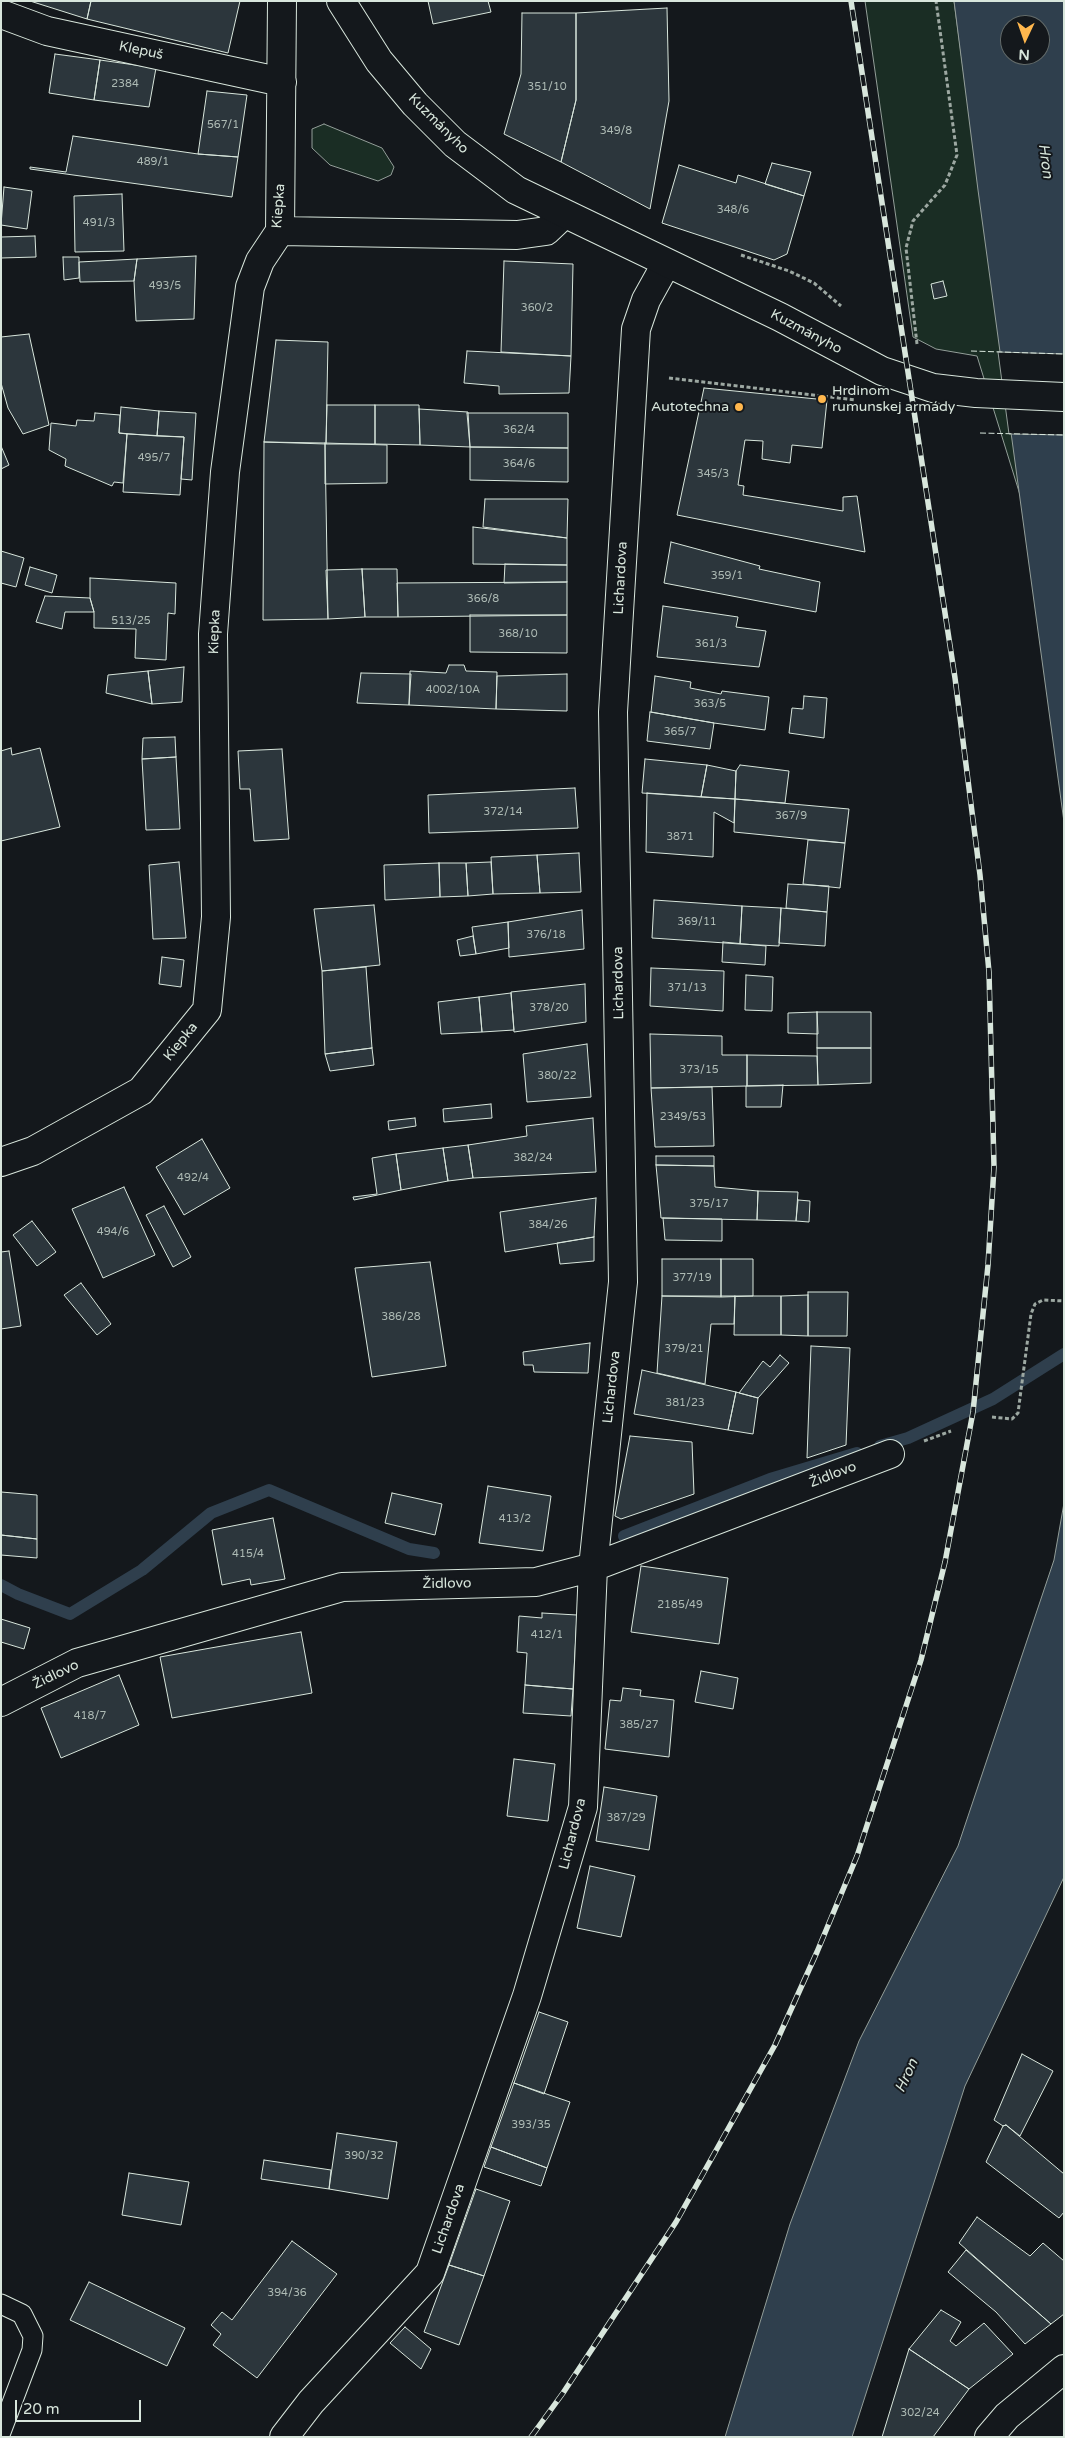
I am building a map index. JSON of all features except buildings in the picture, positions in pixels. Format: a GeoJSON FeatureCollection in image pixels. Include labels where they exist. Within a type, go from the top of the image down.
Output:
{"type":"FeatureCollection","features":[{"type":"Feature","properties":{"kind":"street","name":"Kiepka"},"geometry":{"type":"LineString","coordinates":[[1,1162],[33,1150],[141,1091],[207,1010],[216,917],[213,634],[225,472],[250,287],[260,261],[280,231],[282,1]]}},
{"type":"Feature","properties":{"kind":"street","name":"Kuzmányho"},"geometry":{"type":"LineString","coordinates":[[341,1],[379,60],[415,104],[455,144],[516,190],[666,264],[780,317],[882,371],[933,388],[976,393],[1064,397]]}},
{"type":"Feature","properties":{"kind":"street","name":"Klepuš"},"geometry":{"type":"LineString","coordinates":[[1,14],[47,31],[282,82]]}},
{"type":"Feature","properties":{"kind":"street"},"geometry":{"type":"LineString","coordinates":[[280,231],[517,235],[546,231],[564,214]]}},
{"type":"Feature","properties":{"kind":"street","name":"Lichardova"},"geometry":{"type":"LineString","coordinates":[[284,2437],[311,2402],[430,2273],[527,1996],[583,1807],[593,1567],[623,1282],[614,712],[636,329],[646,300],[666,264]]}},
{"type":"Feature","properties":{"kind":"street","name":"Židlovo"},"geometry":{"type":"LineString","coordinates":[[1,1702],[77,1663],[342,1587],[536,1582],[593,1567],[890,1454]]}},
{"type":"Feature","properties":{"kind":"street"},"geometry":{"type":"LineString","coordinates":[[989,2437],[1007,2416],[1064,2369]]}},
{"type":"Feature","properties":{"kind":"lane"},"geometry":{"type":"LineString","coordinates":[[1,2304],[22,2314],[29,2324],[33,2336],[32,2350],[1,2432]]}},
{"type":"Feature","properties":{"kind":"path"},"geometry":{"type":"LineString","coordinates":[[918,352],[906,248],[912,221],[944,185],[957,155],[936,1]]}},
{"type":"Feature","properties":{"kind":"path"},"geometry":{"type":"LineString","coordinates":[[634,373],[862,402]]}},
{"type":"Feature","properties":{"kind":"path"},"geometry":{"type":"LineString","coordinates":[[992,1417],[1012,1419],[1018,1413],[1031,1314],[1035,1304],[1043,1300],[1064,1301]]}},
{"type":"Feature","properties":{"kind":"green space"},"geometry":{"type":"Polygon","coordinates":[[[865,1],[954,1],[1021,498],[977,356],[936,349],[913,337],[865,1]]]}},
{"type":"Feature","properties":{"kind":"green space"},"geometry":{"type":"Polygon","coordinates":[[[324,124],[382,148],[394,167],[391,175],[378,181],[330,165],[312,148],[312,129],[324,124]]]}},
{"type":"Feature","properties":{"kind":"water","name":"Hron"},"geometry":{"type":"Polygon","coordinates":[[[954,1],[1064,1],[1064,822],[978,190],[954,1]]]}},
{"type":"Feature","properties":{"kind":"water","name":"Hron"},"geometry":{"type":"Polygon","coordinates":[[[1064,1503],[1064,1877],[965,2086],[852,2437],[725,2437],[790,2224],[859,2041],[958,1846],[1054,1560],[1064,1503]]]}},
{"type":"Feature","properties":{"kind":"pier"},"geometry":{"type":"Polygon","coordinates":[[[998,352],[1064,354],[1064,435],[1009,434],[998,352]]]}},
{"type":"Feature","properties":{"kind":"waterway"},"geometry":{"type":"LineString","coordinates":[[880,1446],[908,1438],[993,1399],[1064,1354]]}},
{"type":"Feature","properties":{"kind":"waterway"},"geometry":{"type":"LineString","coordinates":[[624,1536],[770,1479],[857,1453]]}},
{"type":"Feature","properties":{"kind":"waterway"},"geometry":{"type":"LineString","coordinates":[[1,1585],[18,1594],[70,1614],[142,1570],[211,1513],[269,1490],[409,1549],[434,1553]]}},
{"type":"Feature","properties":{"kind":"railway"},"geometry":{"type":"LineString","coordinates":[[531,2437],[563,2393],[676,2222],[775,2045],[817,1952],[857,1856],[921,1660],[945,1562],[973,1412],[988,1265],[994,1167],[989,972],[980,875],[955,678],[851,1]]}},
{"type":"Feature","properties":{"kind":"fence"},"geometry":{"type":"LineString","coordinates":[[971,351],[1064,354]]}},
{"type":"Feature","properties":{"kind":"fence"},"geometry":{"type":"LineString","coordinates":[[980,433],[1064,435]]}},
{"type":"Feature","properties":{"kind":"place","name":"Hrdinom rumunskej armády"},"geometry":{"type":"Point","coordinates":[822,399]}},
{"type":"Feature","properties":{"kind":"place","name":"Autotechna"},"geometry":{"type":"Point","coordinates":[739,407]}}]}
